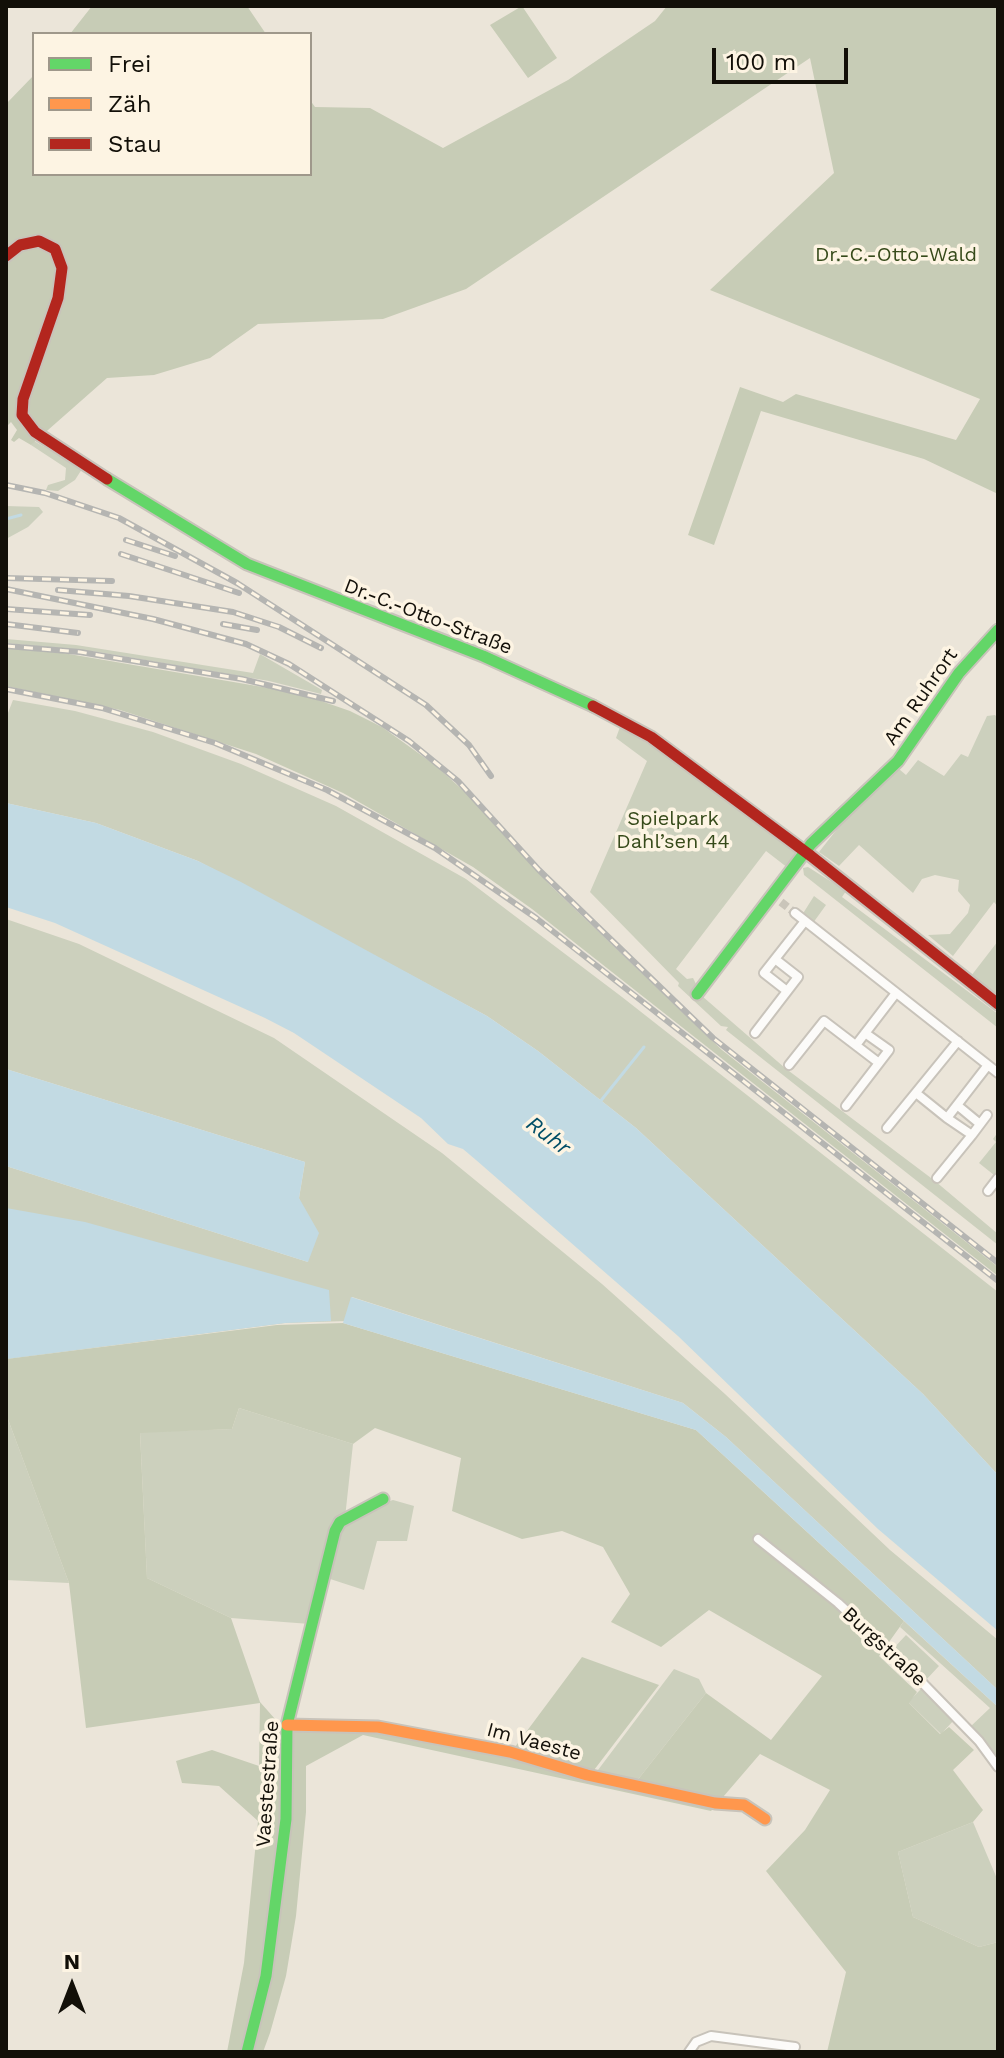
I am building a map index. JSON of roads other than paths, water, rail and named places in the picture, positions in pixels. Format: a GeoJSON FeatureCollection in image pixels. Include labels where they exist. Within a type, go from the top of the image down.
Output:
{"type":"FeatureCollection","features":[{"type":"Feature","properties":{"kind":"street","name":"Dr.-C.-Otto-Straße"},"geometry":{"type":"LineString","coordinates":[[6,256],[20,245],[39,241],[55,249],[62,268],[58,298],[23,399],[22,415],[35,432],[155,511],[247,564],[483,656],[632,727],[686,762],[806,852],[998,1004]]}},
{"type":"Feature","properties":{"kind":"street","name":"Am Ruhrort"},"geometry":{"type":"LineString","coordinates":[[697,994],[777,899],[806,852],[898,761],[964,666],[998,630]]}},
{"type":"Feature","properties":{"kind":"street"},"geometry":{"type":"LineString","coordinates":[[795,913],[998,1073]]}},
{"type":"Feature","properties":{"kind":"street"},"geometry":{"type":"LineString","coordinates":[[787,991],[764,973],[805,921]]}},
{"type":"Feature","properties":{"kind":"street"},"geometry":{"type":"LineString","coordinates":[[755,1033],[798,977],[775,959]]}},
{"type":"Feature","properties":{"kind":"street"},"geometry":{"type":"LineString","coordinates":[[856,1045],[896,993]]}},
{"type":"Feature","properties":{"kind":"street"},"geometry":{"type":"LineString","coordinates":[[789,1065],[824,1021],[879,1063]]}},
{"type":"Feature","properties":{"kind":"street"},"geometry":{"type":"LineString","coordinates":[[846,1106],[889,1050],[865,1033]]}},
{"type":"Feature","properties":{"kind":"street"},"geometry":{"type":"LineString","coordinates":[[887,1128],[958,1041]]}},
{"type":"Feature","properties":{"kind":"street"},"geometry":{"type":"LineString","coordinates":[[947,1118],[988,1065]]}},
{"type":"Feature","properties":{"kind":"street"},"geometry":{"type":"LineString","coordinates":[[916,1093],[972,1135]]}},
{"type":"Feature","properties":{"kind":"street"},"geometry":{"type":"LineString","coordinates":[[957,1105],[980,1124]]}},
{"type":"Feature","properties":{"kind":"street"},"geometry":{"type":"LineString","coordinates":[[937,1178],[987,1115]]}},
{"type":"Feature","properties":{"kind":"street"},"geometry":{"type":"LineString","coordinates":[[988,1191],[998,1178]]}},
{"type":"Feature","properties":{"kind":"street","name":"Vaestestraße"},"geometry":{"type":"LineString","coordinates":[[247,2052],[266,1976],[286,1819],[287,1725],[335,1531],[340,1522],[383,1499]]}},
{"type":"Feature","properties":{"kind":"street","name":"Burgstraße"},"geometry":{"type":"LineString","coordinates":[[758,1539],[838,1603],[904,1664],[979,1741],[998,1767]]}},
{"type":"Feature","properties":{"kind":"street","name":"Im Vaeste"},"geometry":{"type":"LineString","coordinates":[[287,1725],[378,1727],[496,1749],[587,1775],[715,1803],[744,1805],[765,1819]]}},
{"type":"Feature","properties":{"kind":"street"},"geometry":{"type":"LineString","coordinates":[[689,2052],[696,2042],[711,2036],[795,2047]]}},
{"type":"Feature","properties":{"kind":"water","name":"Ruhr"},"geometry":{"type":"Polygon","coordinates":[[[6,803],[96,823],[198,861],[241,882],[487,1016],[538,1051],[636,1128],[923,1394],[998,1475],[998,1631],[878,1529],[678,1336],[476,1160],[463,1149],[448,1144],[421,1118],[294,1033],[265,1018],[55,923],[6,907],[6,803]]]}},
{"type":"Feature","properties":{"kind":"water"},"geometry":{"type":"Polygon","coordinates":[[[6,1069],[305,1162],[299,1198],[319,1233],[308,1262],[6,1166],[6,1069]]]}},
{"type":"Feature","properties":{"kind":"water"},"geometry":{"type":"Polygon","coordinates":[[[6,1208],[85,1222],[329,1290],[331,1321],[285,1323],[6,1359],[6,1208]]]}},
{"type":"Feature","properties":{"kind":"water"},"geometry":{"type":"Polygon","coordinates":[[[351,1297],[683,1403],[726,1437],[998,1690],[998,1707],[696,1430],[343,1323],[351,1297]]]}},
{"type":"Feature","properties":{"kind":"waterway"},"geometry":{"type":"LineString","coordinates":[[6,519],[21,515]]}},
{"type":"Feature","properties":{"kind":"waterway"},"geometry":{"type":"LineString","coordinates":[[599,1103],[644,1047]]}},
{"type":"Feature","properties":{"kind":"tunnel"},"geometry":{"type":"LineString","coordinates":[[781,902],[795,913]]}},
{"type":"Feature","properties":{"kind":"railway"},"geometry":{"type":"LineString","coordinates":[[6,485],[45,493],[119,518],[237,583],[426,705],[469,745],[491,776]]}},
{"type":"Feature","properties":{"kind":"railway"},"geometry":{"type":"LineString","coordinates":[[126,540],[175,556]]}},
{"type":"Feature","properties":{"kind":"railway"},"geometry":{"type":"LineString","coordinates":[[121,554],[239,593]]}},
{"type":"Feature","properties":{"kind":"railway"},"geometry":{"type":"LineString","coordinates":[[6,578],[112,581]]}},
{"type":"Feature","properties":{"kind":"railway"},"geometry":{"type":"LineString","coordinates":[[6,589],[153,619],[246,644],[289,664],[409,741],[458,781],[539,870],[713,1038],[998,1263]]}},
{"type":"Feature","properties":{"kind":"railway"},"geometry":{"type":"LineString","coordinates":[[58,590],[129,596],[233,612],[279,627],[321,648]]}},
{"type":"Feature","properties":{"kind":"railway"},"geometry":{"type":"LineString","coordinates":[[6,609],[90,615]]}},
{"type":"Feature","properties":{"kind":"railway"},"geometry":{"type":"LineString","coordinates":[[6,624],[78,633]]}},
{"type":"Feature","properties":{"kind":"railway"},"geometry":{"type":"LineString","coordinates":[[223,624],[257,630]]}},
{"type":"Feature","properties":{"kind":"railway"},"geometry":{"type":"LineString","coordinates":[[6,646],[80,652],[242,679],[333,701]]}},
{"type":"Feature","properties":{"kind":"railway"},"geometry":{"type":"LineString","coordinates":[[6,689],[102,708],[215,743],[327,790],[435,848],[536,918],[998,1281]]}},
{"type":"Feature","properties":{"kind":"park label","name":"Dr.-C.-Otto-Wald"},"geometry":{"type":"Point","coordinates":[896,255]}},
{"type":"Feature","properties":{"kind":"park label","name":"Spielpark Dahl’sen 44"},"geometry":{"type":"Point","coordinates":[673,830]}}]}
